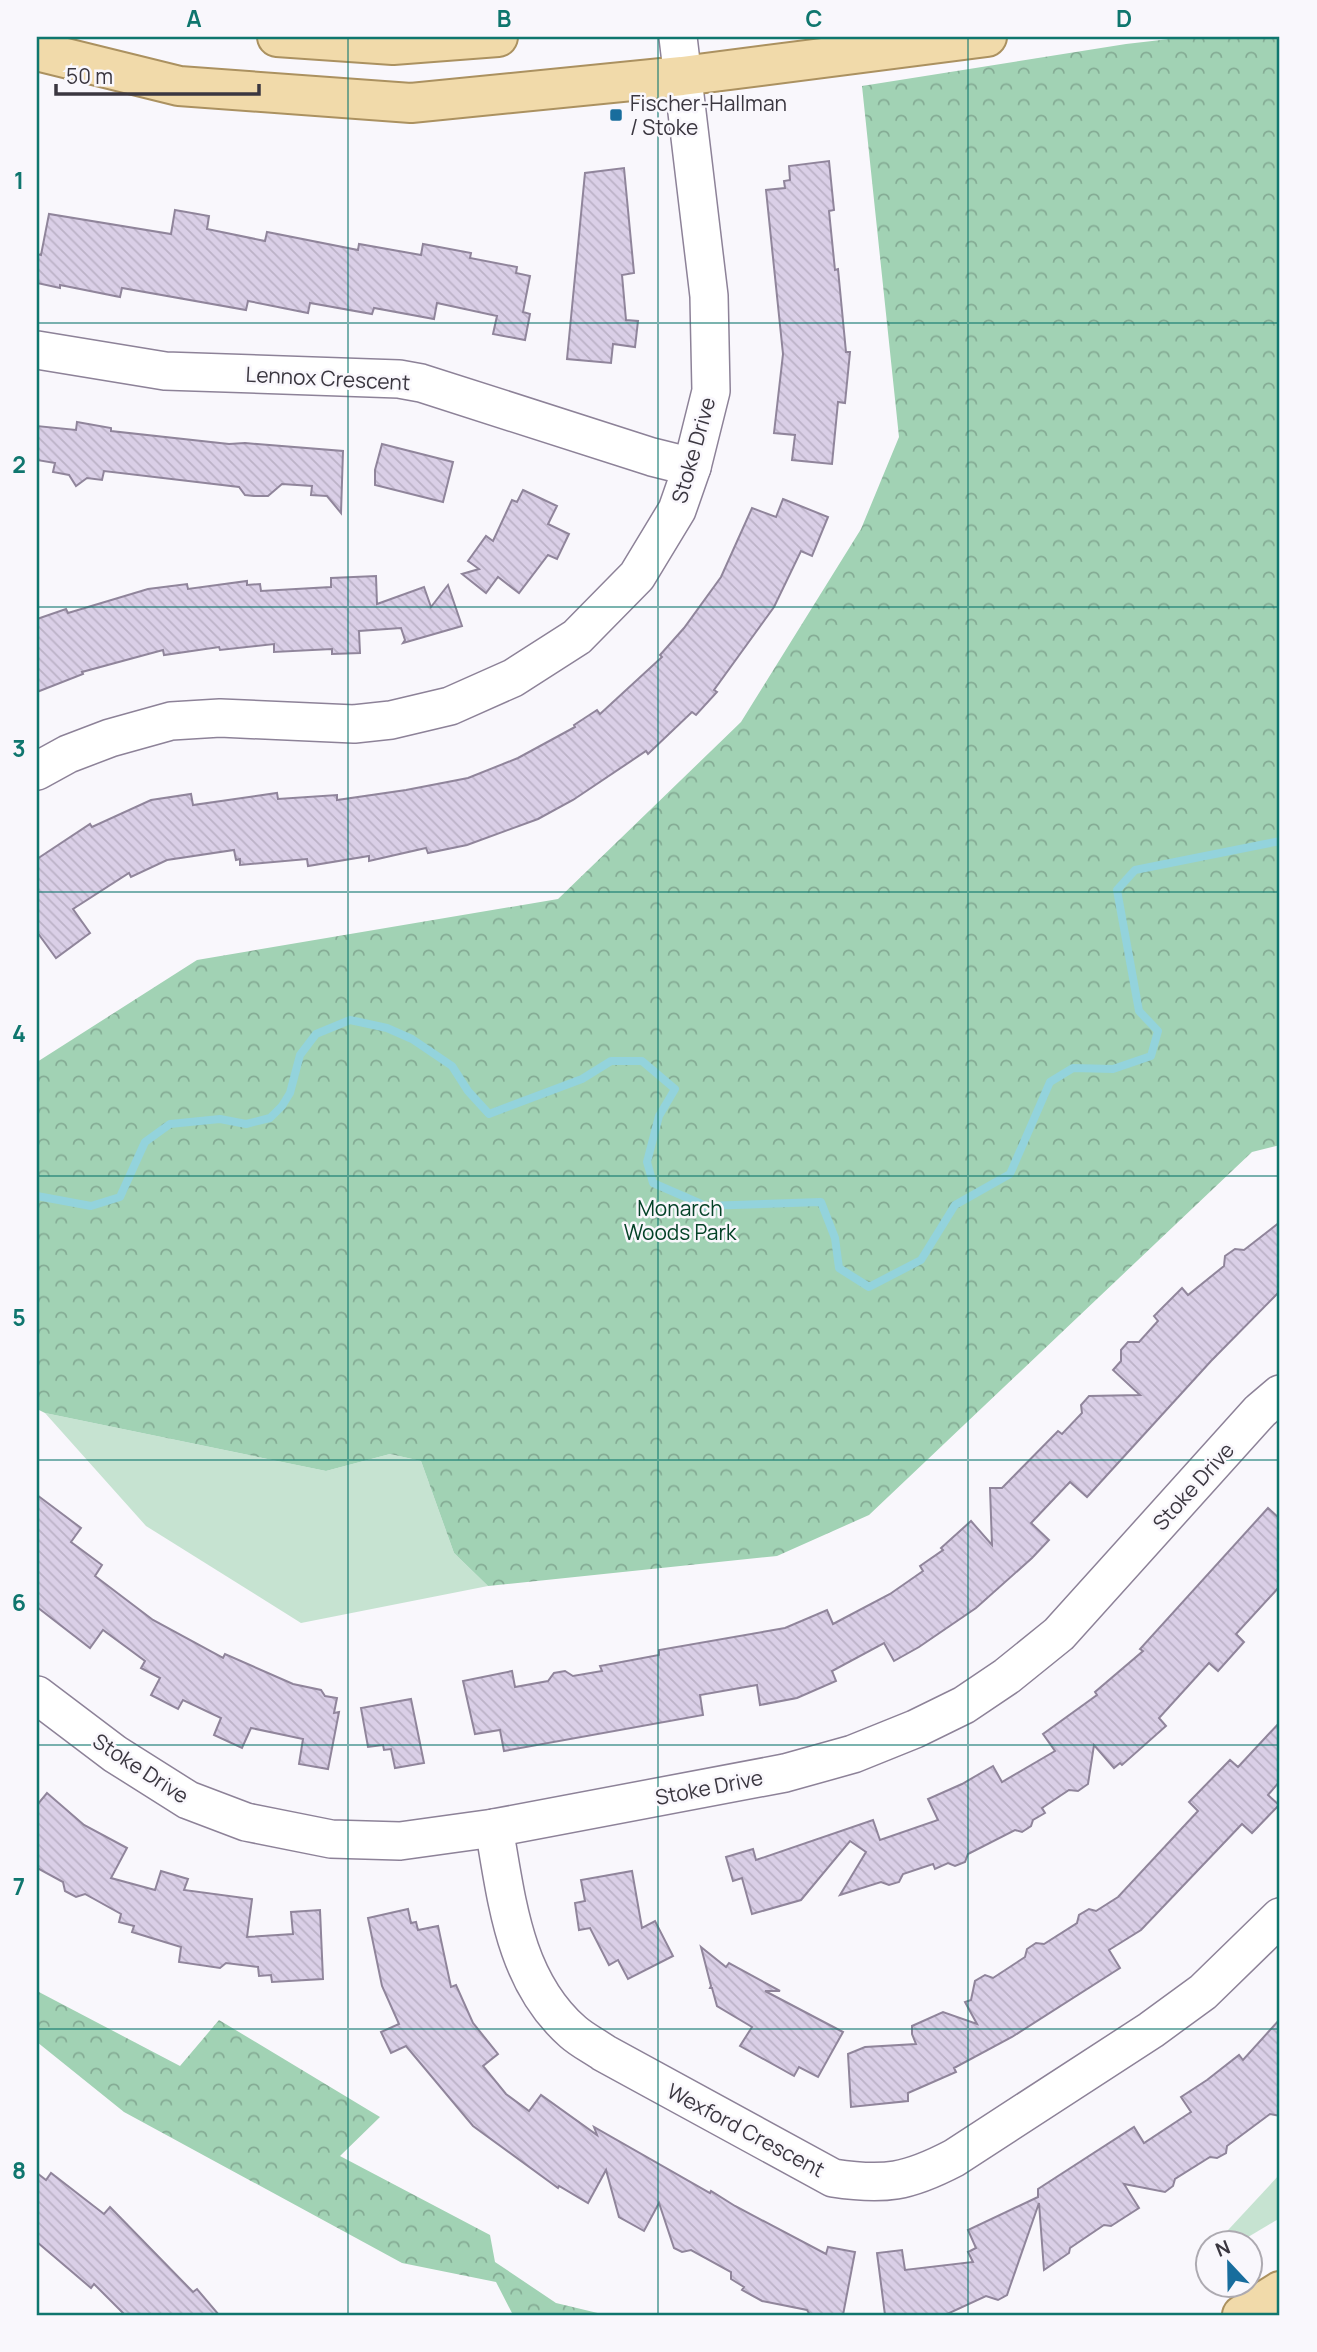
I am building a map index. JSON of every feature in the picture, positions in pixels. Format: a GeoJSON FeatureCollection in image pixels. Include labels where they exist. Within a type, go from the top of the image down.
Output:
{"type":"FeatureCollection","features":[{"type":"Feature","properties":{"kind":"main road"},"geometry":{"type":"LineString","coordinates":[[277,37],[393,45],[498,37]]}},
{"type":"Feature","properties":{"kind":"main road"},"geometry":{"type":"LineString","coordinates":[[37,51],[179,86],[411,103],[682,76],[987,37]]}},
{"type":"Feature","properties":{"kind":"main road"},"geometry":{"type":"LineString","coordinates":[[1242,2315],[1280,2291]]}},
{"type":"Feature","properties":{"kind":"street","name":"Stoke Drive"},"geometry":{"type":"LineString","coordinates":[[37,771],[68,754],[110,738],[171,721],[220,718],[354,724],[391,720],[450,706],[513,678],[577,637],[638,576],[677,510],[692,467],[711,391],[709,296],[678,37]]}},
{"type":"Feature","properties":{"kind":"street","name":"Lennox Crescent"},"geometry":{"type":"LineString","coordinates":[[37,350],[165,371],[399,379],[421,383],[652,457],[692,467]]}},
{"type":"Feature","properties":{"kind":"street","name":"Stoke Drive"},"geometry":{"type":"LineString","coordinates":[[37,1695],[115,1754],[188,1800],[246,1822],[331,1839],[400,1841],[494,1828],[785,1773],[853,1754],[915,1729],[964,1705],[1007,1676],[1059,1634],[1260,1411],[1280,1394]]}},
{"type":"Feature","properties":{"kind":"street","name":"Wexford Crescent"},"geometry":{"type":"LineString","coordinates":[[494,1828],[512,1926],[520,1952],[531,1977],[551,2008],[573,2032],[604,2053],[833,2178],[858,2182],[886,2183],[922,2175],[954,2158],[1151,2030],[1203,1992],[1280,1917]]}},
{"type":"Feature","properties":{"kind":"green space","name":"Monarch Woods Park"},"geometry":{"type":"Polygon","coordinates":[[[1187,37],[1280,37],[1280,1145],[1252,1152],[869,1515],[777,1556],[488,1586],[454,1553],[421,1461],[390,1454],[326,1471],[45,1413],[37,1409],[37,1062],[197,960],[558,899],[741,722],[861,529],[899,437],[862,86],[1126,44],[1187,37]]]}},
{"type":"Feature","properties":{"kind":"green space"},"geometry":{"type":"Polygon","coordinates":[[[45,1413],[326,1471],[390,1454],[421,1461],[454,1553],[488,1586],[301,1623],[146,1526],[45,1413]]]}},
{"type":"Feature","properties":{"kind":"green space"},"geometry":{"type":"Polygon","coordinates":[[[37,1991],[180,2066],[219,2020],[380,2117],[340,2156],[490,2235],[495,2262],[556,2303],[606,2315],[513,2315],[496,2282],[402,2263],[124,2112],[37,2042],[37,1991]]]}},
{"type":"Feature","properties":{"kind":"green space"},"geometry":{"type":"Polygon","coordinates":[[[1280,2174],[1280,2218],[1260,2230],[1228,2230],[1280,2174]]]}},
{"type":"Feature","properties":{"kind":"building"},"geometry":{"type":"Polygon","coordinates":[[[829,161],[834,210],[829,211],[835,270],[838,269],[846,352],[850,352],[845,403],[838,402],[832,464],[792,460],[795,435],[774,433],[783,354],[766,190],[785,188],[784,181],[790,180],[789,166],[829,161]]]}},
{"type":"Feature","properties":{"kind":"building"},"geometry":{"type":"Polygon","coordinates":[[[624,168],[634,273],[622,275],[626,320],[638,321],[635,347],[613,344],[611,363],[567,359],[585,173],[624,168]]]}},
{"type":"Feature","properties":{"kind":"building"},"geometry":{"type":"Polygon","coordinates":[[[175,210],[209,216],[207,229],[265,241],[267,232],[358,250],[359,244],[421,255],[423,244],[471,253],[470,258],[517,267],[516,273],[530,276],[523,312],[530,314],[525,340],[493,334],[497,316],[437,303],[434,319],[374,308],[372,314],[310,303],[308,313],[248,301],[246,310],[122,288],[120,297],[37,283],[37,254],[41,255],[49,214],[171,234],[175,210]]]}},
{"type":"Feature","properties":{"kind":"building"},"geometry":{"type":"Polygon","coordinates":[[[77,422],[111,428],[111,431],[229,444],[343,451],[341,513],[327,496],[311,495],[312,486],[282,484],[268,496],[254,496],[245,495],[239,487],[104,471],[102,480],[87,478],[76,486],[69,475],[53,472],[55,463],[37,460],[37,426],[76,430],[77,422]]]}},
{"type":"Feature","properties":{"kind":"building"},"geometry":{"type":"Polygon","coordinates":[[[382,444],[453,462],[443,502],[375,485],[375,470],[382,444]]]}},
{"type":"Feature","properties":{"kind":"building"},"geometry":{"type":"Polygon","coordinates":[[[523,490],[557,506],[548,524],[569,534],[557,559],[548,555],[519,593],[498,577],[486,593],[462,574],[479,569],[468,561],[486,536],[493,541],[512,500],[517,502],[523,490]]]}},
{"type":"Feature","properties":{"kind":"building"},"geometry":{"type":"Polygon","coordinates":[[[783,499],[828,517],[812,556],[801,551],[774,607],[714,690],[717,692],[696,715],[692,712],[648,754],[646,751],[573,800],[538,819],[467,845],[428,853],[426,848],[369,861],[369,856],[308,866],[307,859],[240,865],[240,859],[236,860],[234,850],[167,860],[131,877],[129,873],[73,909],[90,933],[56,958],[37,932],[37,859],[90,824],[92,827],[151,800],[191,794],[193,805],[277,793],[278,799],[337,795],[337,800],[406,790],[468,778],[518,758],[575,727],[574,725],[597,710],[600,714],[662,657],[660,655],[684,628],[721,577],[752,508],[776,517],[783,499]]]}},
{"type":"Feature","properties":{"kind":"building"},"geometry":{"type":"Polygon","coordinates":[[[376,576],[377,604],[424,587],[431,607],[448,585],[462,626],[403,643],[405,640],[401,628],[359,631],[360,653],[332,654],[332,649],[274,652],[274,644],[220,650],[219,647],[164,655],[163,650],[82,672],[83,674],[37,692],[37,619],[66,609],[68,613],[148,589],[187,584],[188,589],[247,581],[247,585],[260,584],[261,591],[331,587],[331,578],[376,576]]]}},
{"type":"Feature","properties":{"kind":"building"},"geometry":{"type":"Polygon","coordinates":[[[1280,1222],[1280,1291],[1211,1361],[1087,1497],[1070,1482],[1031,1523],[1049,1540],[1032,1558],[976,1608],[919,1647],[894,1661],[884,1643],[832,1671],[836,1681],[797,1698],[760,1705],[757,1685],[700,1695],[703,1715],[504,1751],[500,1730],[475,1734],[463,1681],[512,1671],[515,1687],[548,1681],[554,1673],[565,1671],[573,1676],[602,1671],[600,1666],[659,1655],[659,1650],[785,1628],[827,1610],[833,1624],[890,1594],[923,1571],[920,1566],[943,1550],[941,1548],[971,1521],[992,1545],[990,1488],[1002,1488],[1058,1431],[1062,1434],[1082,1413],[1081,1405],[1089,1396],[1140,1395],[1113,1370],[1121,1361],[1121,1350],[1128,1342],[1139,1342],[1158,1321],[1154,1316],[1182,1288],[1188,1295],[1224,1266],[1225,1256],[1235,1249],[1244,1250],[1280,1222]]]}},
{"type":"Feature","properties":{"kind":"building"},"geometry":{"type":"Polygon","coordinates":[[[37,1495],[81,1528],[71,1542],[102,1565],[95,1576],[153,1620],[223,1658],[225,1654],[293,1684],[321,1690],[325,1696],[337,1698],[334,1713],[339,1712],[328,1769],[299,1764],[303,1739],[251,1728],[242,1748],[214,1735],[221,1718],[183,1700],[178,1709],[151,1695],[160,1678],[141,1668],[145,1661],[103,1630],[90,1648],[37,1607],[37,1495]]]}},
{"type":"Feature","properties":{"kind":"building"},"geometry":{"type":"Polygon","coordinates":[[[1268,1508],[1280,1519],[1280,1586],[1236,1634],[1244,1642],[1218,1671],[1209,1663],[1159,1718],[1166,1726],[1122,1765],[1120,1763],[1114,1768],[1094,1745],[1088,1784],[1078,1791],[1069,1790],[1042,1808],[1045,1813],[1033,1820],[1031,1826],[1022,1832],[1015,1830],[968,1854],[965,1862],[955,1866],[948,1863],[935,1869],[933,1864],[903,1874],[899,1882],[889,1885],[881,1882],[840,1895],[866,1852],[850,1841],[801,1900],[752,1914],[742,1878],[733,1881],[726,1857],[753,1849],[756,1860],[873,1820],[880,1840],[938,1820],[928,1799],[993,1766],[1002,1782],[1055,1751],[1043,1734],[1097,1695],[1095,1692],[1143,1651],[1140,1649],[1268,1508]]]}},
{"type":"Feature","properties":{"kind":"building"},"geometry":{"type":"Polygon","coordinates":[[[411,1699],[424,1763],[395,1768],[391,1749],[384,1750],[383,1745],[368,1747],[361,1708],[411,1699]]]}},
{"type":"Feature","properties":{"kind":"building"},"geometry":{"type":"Polygon","coordinates":[[[1280,1722],[1280,1781],[1268,1795],[1279,1805],[1252,1833],[1242,1824],[1141,1930],[1109,1950],[1120,1968],[1012,2037],[954,2068],[956,2072],[908,2093],[908,2101],[851,2107],[848,2054],[865,2047],[916,2044],[912,2026],[943,2012],[977,2024],[965,2002],[971,2000],[975,1981],[985,1975],[993,1978],[1025,1957],[1027,1949],[1036,1943],[1044,1944],[1077,1923],[1079,1915],[1089,1909],[1096,1911],[1118,1897],[1198,1811],[1189,1802],[1230,1760],[1238,1767],[1280,1722]]]}},
{"type":"Feature","properties":{"kind":"building"},"geometry":{"type":"Polygon","coordinates":[[[47,1793],[84,1825],[127,1848],[111,1878],[155,1890],[161,1871],[188,1879],[184,1890],[252,1899],[247,1937],[293,1934],[291,1912],[320,1910],[323,1979],[272,1982],[271,1975],[259,1976],[258,1967],[226,1963],[220,1968],[179,1962],[181,1947],[132,1932],[134,1926],[119,1922],[121,1914],[85,1894],[76,1897],[65,1891],[63,1882],[37,1868],[37,1805],[47,1793]]]}},
{"type":"Feature","properties":{"kind":"building"},"geometry":{"type":"Polygon","coordinates":[[[632,1871],[642,1928],[655,1921],[673,1956],[628,1979],[618,1960],[609,1965],[590,1928],[579,1930],[575,1903],[585,1901],[581,1880],[632,1871]]]}},
{"type":"Feature","properties":{"kind":"building"},"geometry":{"type":"Polygon","coordinates":[[[408,1909],[411,1923],[416,1922],[418,1930],[438,1926],[451,1987],[456,1985],[473,2023],[498,2054],[483,2066],[506,2094],[529,2111],[541,2095],[597,2135],[594,2127],[710,2193],[711,2191],[826,2254],[828,2247],[855,2252],[843,2315],[810,2315],[807,2310],[762,2301],[742,2290],[744,2287],[731,2279],[731,2272],[691,2250],[682,2252],[674,2248],[659,2203],[644,2231],[619,2217],[606,2170],[588,2203],[559,2186],[558,2188],[473,2126],[406,2046],[391,2053],[381,2032],[399,2024],[382,1986],[368,1918],[408,1909]]]}},
{"type":"Feature","properties":{"kind":"building"},"geometry":{"type":"Polygon","coordinates":[[[701,1947],[726,1967],[729,1963],[780,1991],[765,1991],[843,2032],[818,2077],[799,2067],[794,2076],[740,2046],[752,2027],[717,2006],[701,1947]]]}},
{"type":"Feature","properties":{"kind":"building"},"geometry":{"type":"Polygon","coordinates":[[[1280,2019],[1280,2116],[1270,2114],[1227,2146],[1226,2153],[1217,2158],[1210,2157],[1175,2179],[1173,2186],[1165,2192],[1124,2184],[1139,2208],[1111,2226],[1104,2225],[1044,2270],[1039,2203],[1007,2295],[998,2300],[986,2296],[945,2315],[885,2315],[877,2253],[902,2250],[905,2270],[973,2262],[968,2252],[976,2248],[968,2230],[1038,2197],[1038,2189],[1134,2127],[1144,2143],[1191,2112],[1181,2097],[1239,2055],[1243,2060],[1280,2019]]]}},
{"type":"Feature","properties":{"kind":"building"},"geometry":{"type":"Polygon","coordinates":[[[37,2173],[46,2180],[51,2173],[104,2214],[110,2207],[193,2292],[197,2289],[219,2315],[125,2315],[94,2284],[91,2288],[37,2242],[37,2173]]]}},
{"type":"Feature","properties":{"kind":"waterway"},"geometry":{"type":"LineString","coordinates":[[37,1196],[91,1206],[120,1197],[145,1142],[170,1124],[220,1119],[246,1124],[270,1118],[290,1093],[300,1055],[316,1034],[350,1020],[387,1028],[412,1039],[452,1066],[468,1091],[489,1114],[582,1079],[611,1061],[642,1061],[675,1089],[659,1116],[647,1162],[653,1183],[706,1206],[821,1202],[835,1238],[839,1268],[869,1287],[921,1260],[955,1205],[1010,1174],[1050,1082],[1073,1068],[1113,1069],[1151,1056],[1158,1031],[1139,1011],[1117,890],[1135,870],[1280,841]]}},
{"type":"Feature","properties":{"kind":"place","name":"Fischer-Hallman / Stoke"},"geometry":{"type":"Point","coordinates":[616,115]}}]}
